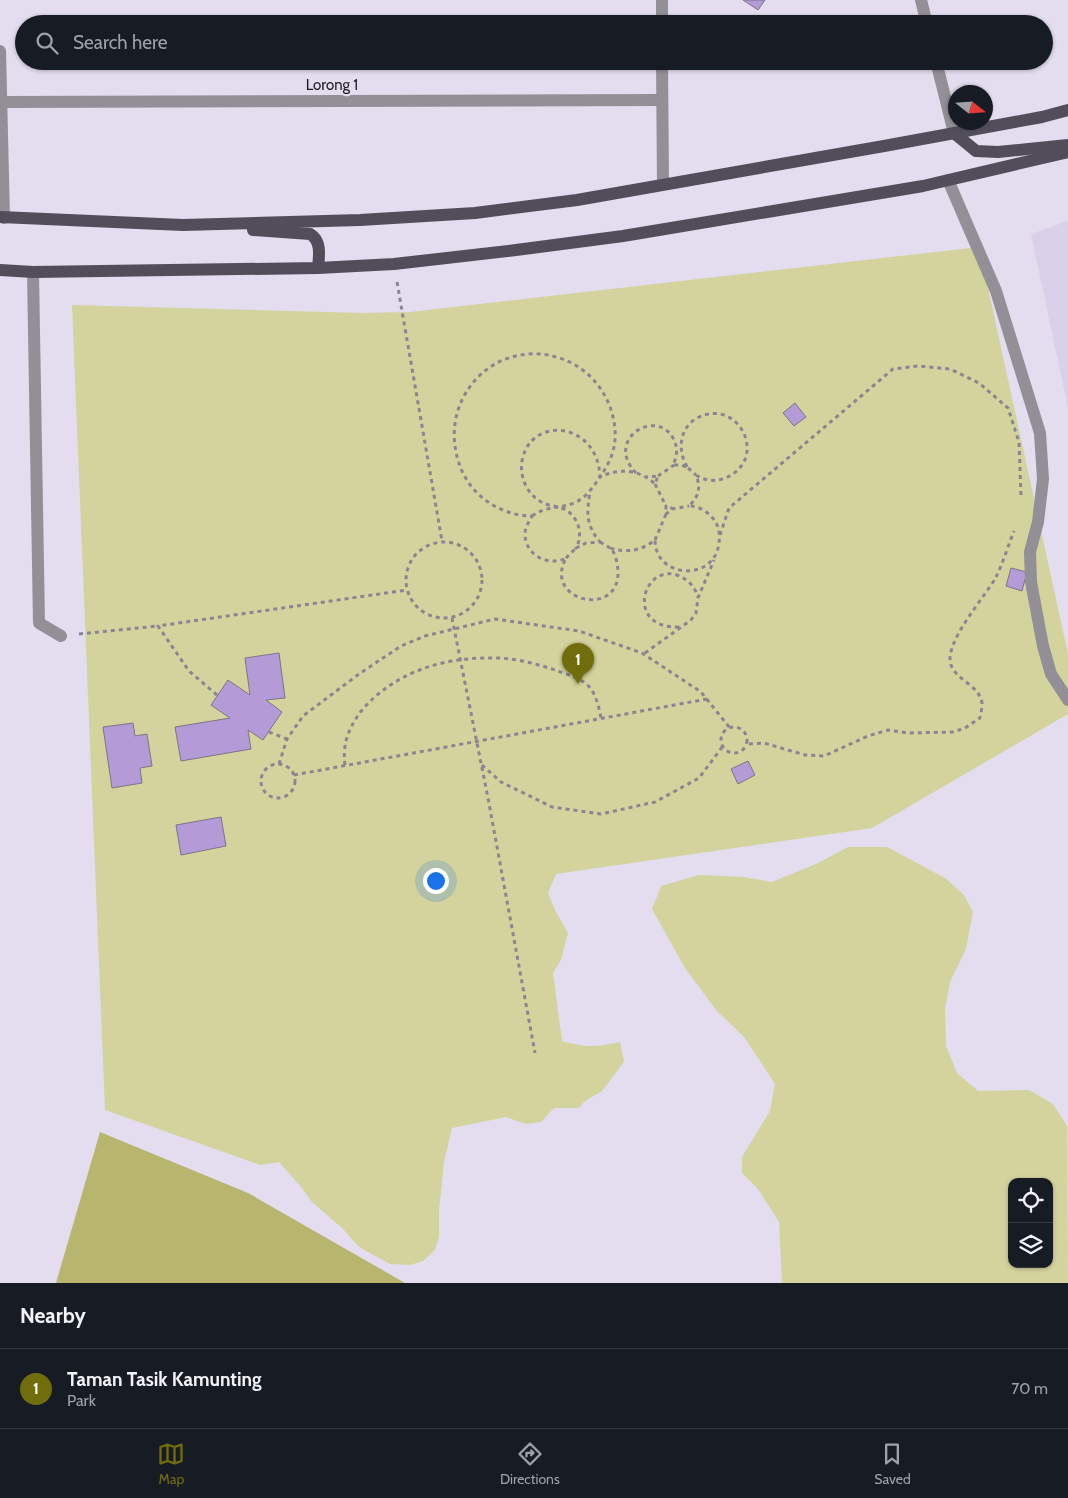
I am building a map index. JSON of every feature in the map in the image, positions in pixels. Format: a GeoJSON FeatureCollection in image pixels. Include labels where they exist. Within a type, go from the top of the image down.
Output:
{"type":"FeatureCollection","features":[{"type":"Feature","properties":{"kind":"main road"},"geometry":{"type":"LineString","coordinates":[[184,225],[360,220],[475,213],[577,200],[1042,117],[1068,110]]}},
{"type":"Feature","properties":{"kind":"main road"},"geometry":{"type":"LineString","coordinates":[[954,133],[976,151],[998,152],[1068,145]]}},
{"type":"Feature","properties":{"kind":"main road"},"geometry":{"type":"LineString","coordinates":[[0,270],[33,272],[318,268],[394,264],[623,236],[923,186],[1068,152]]}},
{"type":"Feature","properties":{"kind":"main road"},"geometry":{"type":"LineString","coordinates":[[2,217],[184,225],[310,234],[316,238],[319,246],[318,268]]}},
{"type":"Feature","properties":{"kind":"street"},"geometry":{"type":"LineString","coordinates":[[662,0],[662,15]]}},
{"type":"Feature","properties":{"kind":"street"},"geometry":{"type":"LineString","coordinates":[[921,0],[925,15]]}},
{"type":"Feature","properties":{"kind":"street"},"geometry":{"type":"LineString","coordinates":[[0,51],[2,217]]}},
{"type":"Feature","properties":{"kind":"street"},"geometry":{"type":"LineString","coordinates":[[662,70],[664,184]]}},
{"type":"Feature","properties":{"kind":"street"},"geometry":{"type":"LineString","coordinates":[[938,70],[954,133]]}},
{"type":"Feature","properties":{"kind":"street","name":"Lorong 1"},"geometry":{"type":"LineString","coordinates":[[1,102],[662,100]]}},
{"type":"Feature","properties":{"kind":"street"},"geometry":{"type":"LineString","coordinates":[[948,180],[996,292],[1040,433],[1043,479],[1038,522],[1030,552],[1032,582],[1043,646],[1051,674],[1068,700]]}},
{"type":"Feature","properties":{"kind":"street"},"geometry":{"type":"LineString","coordinates":[[33,272],[39,623],[61,636]]}},
{"type":"Feature","properties":{"kind":"path"},"geometry":{"type":"LineString","coordinates":[[394,264],[442,541]]}},
{"type":"Feature","properties":{"kind":"path"},"geometry":{"type":"LineString","coordinates":[[546,354],[564,359],[580,367],[593,379],[604,394],[612,410],[615,428],[614,446],[609,463],[600,477],[584,498],[573,504],[548,508],[532,516],[522,516],[505,511],[489,502],[475,491],[464,476],[457,460],[454,423],[459,406],[467,390],[479,376],[494,365],[510,357],[546,354]]}},
{"type":"Feature","properties":{"kind":"path"},"geometry":{"type":"LineString","coordinates":[[655,540],[658,555],[673,569],[683,572],[703,568],[714,559],[718,550],[721,530],[729,508],[893,369],[918,366],[950,369],[979,383],[1008,408],[1019,442],[1020,502]]}},
{"type":"Feature","properties":{"kind":"path"},"geometry":{"type":"LineString","coordinates":[[706,414],[718,414],[729,417],[738,424],[745,434],[748,445],[746,457],[741,467],[732,475],[722,480],[710,481],[696,475],[688,468],[683,461],[680,449],[682,437],[687,427],[696,419],[706,414]]}},
{"type":"Feature","properties":{"kind":"path"},"geometry":{"type":"LineString","coordinates":[[636,473],[626,458],[625,449],[633,433],[640,428],[649,426],[658,426],[672,436],[677,454],[674,465]]}},
{"type":"Feature","properties":{"kind":"path"},"geometry":{"type":"LineString","coordinates":[[576,548],[580,534],[578,523],[571,514],[557,506],[539,501],[530,492],[524,482],[521,470],[522,459],[527,448],[535,438],[545,432],[569,431],[580,436],[589,444],[595,454],[600,477]]}},
{"type":"Feature","properties":{"kind":"path"},"geometry":{"type":"LineString","coordinates":[[600,477],[616,471],[658,476],[674,465],[682,465],[688,468]]}},
{"type":"Feature","properties":{"kind":"path"},"geometry":{"type":"LineString","coordinates":[[688,506],[695,500],[698,492],[699,484],[696,475]]}},
{"type":"Feature","properties":{"kind":"path"},"geometry":{"type":"LineString","coordinates":[[590,491],[587,515],[590,527],[600,542],[611,549],[637,550],[655,540],[666,514],[666,506],[655,484],[646,476]]}},
{"type":"Feature","properties":{"kind":"path"},"geometry":{"type":"LineString","coordinates":[[655,484],[658,476]]}},
{"type":"Feature","properties":{"kind":"path"},"geometry":{"type":"LineString","coordinates":[[666,506],[674,509]]}},
{"type":"Feature","properties":{"kind":"path"},"geometry":{"type":"LineString","coordinates":[[645,654],[691,620],[696,613],[698,598],[718,550],[720,540],[717,523],[702,509],[688,506],[674,509],[666,514]]}},
{"type":"Feature","properties":{"kind":"path"},"geometry":{"type":"LineString","coordinates":[[532,516],[527,524],[525,535],[527,546],[543,560],[553,562],[566,558]]}},
{"type":"Feature","properties":{"kind":"path"},"geometry":{"type":"LineString","coordinates":[[749,744],[764,743],[805,755],[824,756],[868,736],[888,730],[908,733],[952,732],[966,728],[980,718],[982,702],[975,689],[960,678],[951,664],[951,651],[968,616],[995,578],[1016,527]]}},
{"type":"Feature","properties":{"kind":"path"},"geometry":{"type":"LineString","coordinates":[[442,541],[455,543],[466,548],[476,557],[481,569],[480,594],[464,613],[452,618],[428,615],[417,607],[410,597],[408,590],[406,572],[411,560],[419,551],[430,544],[442,541]]}},
{"type":"Feature","properties":{"kind":"path"},"geometry":{"type":"LineString","coordinates":[[600,542],[586,543],[576,548],[566,558],[562,570],[562,579],[573,595],[582,600],[592,600],[602,598],[610,592],[618,575],[617,565],[611,549]]}},
{"type":"Feature","properties":{"kind":"path"},"geometry":{"type":"LineString","coordinates":[[680,627],[667,627],[651,619],[646,611],[644,602],[645,593],[649,585],[656,578],[674,574],[690,582],[696,590],[698,598]]}},
{"type":"Feature","properties":{"kind":"path"},"geometry":{"type":"LineString","coordinates":[[61,636],[158,626],[408,590]]}},
{"type":"Feature","properties":{"kind":"path"},"geometry":{"type":"LineString","coordinates":[[452,618],[482,764],[535,1053]]}},
{"type":"Feature","properties":{"kind":"path"},"geometry":{"type":"LineString","coordinates":[[278,764],[287,739],[303,716],[366,669],[401,646],[425,636],[495,619],[579,631],[642,653],[701,692],[730,728]]}},
{"type":"Feature","properties":{"kind":"path"},"geometry":{"type":"LineString","coordinates":[[158,626],[189,672],[217,695]]}},
{"type":"Feature","properties":{"kind":"path"},"geometry":{"type":"LineString","coordinates":[[345,766],[343,754],[346,738],[356,719],[371,700],[412,673],[435,665],[460,660],[504,659],[522,661],[570,675],[582,680],[591,688],[597,700],[602,718]]}},
{"type":"Feature","properties":{"kind":"path"},"geometry":{"type":"LineString","coordinates":[[294,775],[707,699]]}},
{"type":"Feature","properties":{"kind":"path"},"geometry":{"type":"LineString","coordinates":[[738,727],[745,732],[747,744],[741,751],[729,752],[723,746],[721,737],[726,730],[738,727]]}},
{"type":"Feature","properties":{"kind":"path"},"geometry":{"type":"LineString","coordinates":[[269,732],[287,739]]}},
{"type":"Feature","properties":{"kind":"path"},"geometry":{"type":"LineString","coordinates":[[482,764],[501,782],[552,807],[601,814],[655,802],[664,798],[699,778],[723,746]]}},
{"type":"Feature","properties":{"kind":"path"},"geometry":{"type":"LineString","coordinates":[[278,764],[286,766],[294,775],[295,786],[285,798],[270,797],[264,792],[261,785],[261,777],[265,770],[271,766],[278,764]]}},
{"type":"Feature","properties":{"kind":"shaded area"},"geometry":{"type":"Polygon","coordinates":[[[1068,221],[1068,408],[1031,234],[1068,221]]]}},
{"type":"Feature","properties":{"kind":"shaded area"},"geometry":{"type":"Polygon","coordinates":[[[979,247],[1068,654],[1068,714],[872,828],[556,874],[548,893],[568,933],[561,960],[553,973],[562,1041],[591,1046],[620,1042],[624,1062],[602,1091],[585,1101],[579,1108],[554,1108],[541,1122],[526,1124],[506,1117],[452,1128],[444,1162],[439,1211],[439,1237],[435,1250],[423,1261],[410,1265],[390,1264],[359,1247],[342,1228],[312,1202],[279,1162],[260,1165],[105,1110],[72,305],[362,313],[410,312],[979,247]]]}},
{"type":"Feature","properties":{"kind":"shaded area"},"geometry":{"type":"Polygon","coordinates":[[[848,847],[887,847],[945,878],[964,895],[973,912],[966,949],[950,982],[945,1010],[946,1046],[957,1073],[978,1091],[1029,1090],[1053,1104],[1067,1126],[1068,1283],[782,1283],[779,1222],[758,1189],[742,1173],[742,1157],[770,1111],[775,1084],[744,1037],[716,1010],[685,968],[652,909],[661,886],[699,875],[744,877],[772,882],[816,864],[848,847]]]}},
{"type":"Feature","properties":{"kind":"shaded area"},"geometry":{"type":"Polygon","coordinates":[[[100,1132],[248,1193],[405,1283],[56,1283],[100,1132]]]}},
{"type":"Feature","properties":{"kind":"building"},"geometry":{"type":"Polygon","coordinates":[[[743,0],[765,0],[758,10],[743,0]]]}},
{"type":"Feature","properties":{"kind":"building"},"geometry":{"type":"Polygon","coordinates":[[[795,403],[806,417],[794,426],[783,413],[795,403]]]}},
{"type":"Feature","properties":{"kind":"building"},"geometry":{"type":"Polygon","coordinates":[[[1011,568],[1027,572],[1022,591],[1006,586],[1011,568]]]}},
{"type":"Feature","properties":{"kind":"building"},"geometry":{"type":"Polygon","coordinates":[[[279,653],[285,698],[266,700],[282,712],[263,740],[248,730],[251,749],[181,761],[175,727],[230,718],[211,705],[228,680],[250,695],[245,658],[279,653]]]}},
{"type":"Feature","properties":{"kind":"building"},"geometry":{"type":"Polygon","coordinates":[[[133,723],[135,736],[147,734],[152,766],[140,768],[142,783],[112,788],[103,727],[133,723]]]}},
{"type":"Feature","properties":{"kind":"building"},"geometry":{"type":"Polygon","coordinates":[[[748,761],[755,775],[738,784],[731,769],[748,761]]]}},
{"type":"Feature","properties":{"kind":"building"},"geometry":{"type":"Polygon","coordinates":[[[221,817],[226,846],[181,855],[176,825],[221,817]]]}},
{"type":"Feature","properties":{"kind":"place","name":"Taman Tasik Kamunting"},"geometry":{"type":"Point","coordinates":[578,684]}}]}
